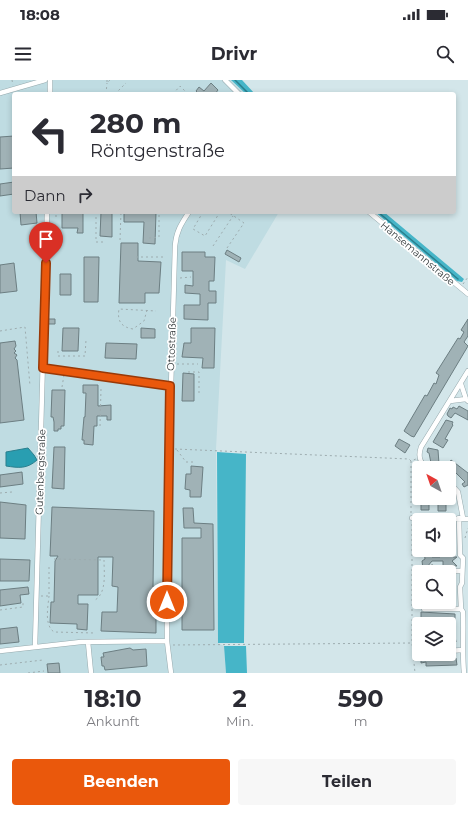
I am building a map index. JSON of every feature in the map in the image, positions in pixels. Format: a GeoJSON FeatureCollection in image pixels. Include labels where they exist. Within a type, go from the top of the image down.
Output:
{"type":"FeatureCollection","features":[{"type":"Feature","properties":{"kind":"street"},"geometry":{"type":"LineString","coordinates":[[0,94],[45,80]]}},
{"type":"Feature","properties":{"kind":"street"},"geometry":{"type":"LineString","coordinates":[[50,80],[50,92]]}},
{"type":"Feature","properties":{"kind":"street"},"geometry":{"type":"LineString","coordinates":[[225,80],[237,92]]}},
{"type":"Feature","properties":{"kind":"street","name":"Gutenbergstraße"},"geometry":{"type":"LineString","coordinates":[[35,647],[47,214]]}},
{"type":"Feature","properties":{"kind":"street","name":"Ottostraße"},"geometry":{"type":"LineString","coordinates":[[171,673],[168,643],[167,529],[170,449],[170,386],[176,235],[188,214]]}},
{"type":"Feature","properties":{"kind":"street","name":"Hansemannstraße"},"geometry":{"type":"LineString","coordinates":[[371,214],[468,294]]}},
{"type":"Feature","properties":{"kind":"street"},"geometry":{"type":"LineString","coordinates":[[43,368],[170,386]]}},
{"type":"Feature","properties":{"kind":"street"},"geometry":{"type":"LineString","coordinates":[[421,461],[419,456],[421,447],[468,371]]}},
{"type":"Feature","properties":{"kind":"street"},"geometry":{"type":"LineString","coordinates":[[450,401],[467,400],[461,384]]}},
{"type":"Feature","properties":{"kind":"street"},"geometry":{"type":"LineString","coordinates":[[456,488],[459,495],[463,518],[462,582],[460,587],[461,609],[463,612],[464,639],[462,650],[464,673]]}},
{"type":"Feature","properties":{"kind":"street"},"geometry":{"type":"LineString","coordinates":[[456,571],[462,571]]}},
{"type":"Feature","properties":{"kind":"street"},"geometry":{"type":"LineString","coordinates":[[456,609],[461,609]]}},
{"type":"Feature","properties":{"kind":"street"},"geometry":{"type":"LineString","coordinates":[[88,642],[91,673]]}},
{"type":"Feature","properties":{"kind":"street"},"geometry":{"type":"LineString","coordinates":[[0,651],[88,642],[168,643]]}},
{"type":"Feature","properties":{"kind":"street"},"geometry":{"type":"LineString","coordinates":[[456,650],[462,650]]}},
{"type":"Feature","properties":{"kind":"path"},"geometry":{"type":"LineString","coordinates":[[106,92],[107,80]]}},
{"type":"Feature","properties":{"kind":"path"},"geometry":{"type":"LineString","coordinates":[[107,83],[110,80]]}},
{"type":"Feature","properties":{"kind":"path"},"geometry":{"type":"LineString","coordinates":[[117,92],[126,83]]}},
{"type":"Feature","properties":{"kind":"path"},"geometry":{"type":"LineString","coordinates":[[175,92],[180,86],[186,92]]}},
{"type":"Feature","properties":{"kind":"path"},"geometry":{"type":"LineString","coordinates":[[96,214],[96,242],[106,242]]}},
{"type":"Feature","properties":{"kind":"path"},"geometry":{"type":"LineString","coordinates":[[120,240],[121,214]]}},
{"type":"Feature","properties":{"kind":"path"},"geometry":{"type":"LineString","coordinates":[[149,238],[159,237],[158,214]]}},
{"type":"Feature","properties":{"kind":"path"},"geometry":{"type":"LineString","coordinates":[[202,214],[193,229],[205,236],[219,214]]}},
{"type":"Feature","properties":{"kind":"path"},"geometry":{"type":"LineString","coordinates":[[227,248],[244,223],[230,214]]}},
{"type":"Feature","properties":{"kind":"path"},"geometry":{"type":"LineString","coordinates":[[213,246],[233,216]]}},
{"type":"Feature","properties":{"kind":"path"},"geometry":{"type":"LineString","coordinates":[[136,257],[163,257]]}},
{"type":"Feature","properties":{"kind":"path"},"geometry":{"type":"LineString","coordinates":[[180,278],[191,277]]}},
{"type":"Feature","properties":{"kind":"path"},"geometry":{"type":"LineString","coordinates":[[460,288],[468,277]]}},
{"type":"Feature","properties":{"kind":"path"},"geometry":{"type":"LineString","coordinates":[[147,310],[144,321],[133,329],[126,328],[121,324],[118,317],[119,310],[147,310],[156,311]]}},
{"type":"Feature","properties":{"kind":"path"},"geometry":{"type":"LineString","coordinates":[[0,330],[25,326],[30,386]]}},
{"type":"Feature","properties":{"kind":"path"},"geometry":{"type":"LineString","coordinates":[[58,351],[58,356],[85,356],[86,340]]}},
{"type":"Feature","properties":{"kind":"path"},"geometry":{"type":"LineString","coordinates":[[171,364],[198,364]]}},
{"type":"Feature","properties":{"kind":"path"},"geometry":{"type":"LineString","coordinates":[[62,386],[65,371]]}},
{"type":"Feature","properties":{"kind":"path"},"geometry":{"type":"LineString","coordinates":[[188,372],[199,372],[199,396]]}},
{"type":"Feature","properties":{"kind":"path"},"geometry":{"type":"LineString","coordinates":[[100,426],[101,389]]}},
{"type":"Feature","properties":{"kind":"path"},"geometry":{"type":"LineString","coordinates":[[170,449],[410,459],[411,461]]}},
{"type":"Feature","properties":{"kind":"path"},"geometry":{"type":"LineString","coordinates":[[176,450],[186,462],[195,462]]}},
{"type":"Feature","properties":{"kind":"path"},"geometry":{"type":"LineString","coordinates":[[411,461],[419,456]]}},
{"type":"Feature","properties":{"kind":"path"},"geometry":{"type":"LineString","coordinates":[[411,461],[412,518]]}},
{"type":"Feature","properties":{"kind":"path"},"geometry":{"type":"LineString","coordinates":[[0,493],[12,492]]}},
{"type":"Feature","properties":{"kind":"path"},"geometry":{"type":"LineString","coordinates":[[412,557],[412,617]]}},
{"type":"Feature","properties":{"kind":"path"},"geometry":{"type":"LineString","coordinates":[[54,559],[104,560],[102,591],[100,597],[95,600]]}},
{"type":"Feature","properties":{"kind":"path"},"geometry":{"type":"LineString","coordinates":[[49,566],[48,624],[51,629],[54,632],[95,633]]}},
{"type":"Feature","properties":{"kind":"path"},"geometry":{"type":"LineString","coordinates":[[36,596],[48,596]]}},
{"type":"Feature","properties":{"kind":"path"},"geometry":{"type":"LineString","coordinates":[[0,610],[23,607],[23,601]]}},
{"type":"Feature","properties":{"kind":"path"},"geometry":{"type":"LineString","coordinates":[[168,643],[412,643]]}},
{"type":"Feature","properties":{"kind":"path"},"geometry":{"type":"LineString","coordinates":[[0,665],[43,660]]}},
{"type":"Feature","properties":{"kind":"path"},"geometry":{"type":"LineString","coordinates":[[414,661],[415,673]]}},
{"type":"Feature","properties":{"kind":"path"},"geometry":{"type":"LineString","coordinates":[[28,673],[44,671]]}},
{"type":"Feature","properties":{"kind":"shaded area"},"geometry":{"type":"Polygon","coordinates":[[[0,80],[231,80],[244,92],[12,92],[12,214],[278,214],[245,269],[226,260],[216,449],[218,643],[224,646],[226,673],[0,673],[0,80]]]}},
{"type":"Feature","properties":{"kind":"shaded area"},"geometry":{"type":"Polygon","coordinates":[[[231,80],[242,80],[253,92],[244,92],[231,80]]]}},
{"type":"Feature","properties":{"kind":"shaded area"},"geometry":{"type":"Polygon","coordinates":[[[377,214],[386,214],[464,279],[462,282],[457,281],[377,214]]]}},
{"type":"Feature","properties":{"kind":"shaded area"},"geometry":{"type":"Polygon","coordinates":[[[28,448],[37,460],[30,465],[23,467],[6,466],[6,452],[28,448]]]}},
{"type":"Feature","properties":{"kind":"shaded area"},"geometry":{"type":"Polygon","coordinates":[[[217,452],[246,454],[244,643],[218,643],[217,452]]]}},
{"type":"Feature","properties":{"kind":"shaded area"},"geometry":{"type":"Polygon","coordinates":[[[224,646],[246,646],[247,673],[226,673],[224,646]]]}},
{"type":"Feature","properties":{"kind":"building"},"geometry":{"type":"Polygon","coordinates":[[[211,83],[218,90],[216,92],[196,91],[199,87],[204,91],[211,83]]]}},
{"type":"Feature","properties":{"kind":"building"},"geometry":{"type":"Polygon","coordinates":[[[12,136],[12,168],[0,169],[0,137],[12,136]]]}},
{"type":"Feature","properties":{"kind":"building"},"geometry":{"type":"Polygon","coordinates":[[[12,182],[12,194],[0,196],[0,184],[12,182]]]}},
{"type":"Feature","properties":{"kind":"building"},"geometry":{"type":"Polygon","coordinates":[[[20,214],[36,214],[37,223],[21,225],[20,214]]]}},
{"type":"Feature","properties":{"kind":"building"},"geometry":{"type":"Polygon","coordinates":[[[62,214],[83,214],[83,233],[77,233],[78,228],[62,228],[62,214]]]}},
{"type":"Feature","properties":{"kind":"building"},"geometry":{"type":"Polygon","coordinates":[[[101,214],[112,214],[112,237],[100,236],[101,214]]]}},
{"type":"Feature","properties":{"kind":"building"},"geometry":{"type":"Polygon","coordinates":[[[124,214],[156,214],[155,244],[143,243],[144,222],[124,222],[124,214]]]}},
{"type":"Feature","properties":{"kind":"building"},"geometry":{"type":"Polygon","coordinates":[[[121,243],[138,243],[138,261],[161,262],[159,293],[145,293],[145,303],[119,303],[121,243]]]}},
{"type":"Feature","properties":{"kind":"building"},"geometry":{"type":"Polygon","coordinates":[[[227,250],[241,258],[239,262],[225,254],[227,250]]]}},
{"type":"Feature","properties":{"kind":"building"},"geometry":{"type":"Polygon","coordinates":[[[182,252],[205,252],[205,257],[215,257],[214,281],[209,281],[209,291],[216,291],[216,303],[208,303],[208,320],[184,319],[184,305],[200,305],[200,294],[185,293],[185,285],[193,286],[193,271],[182,271],[182,252]]]}},
{"type":"Feature","properties":{"kind":"building"},"geometry":{"type":"Polygon","coordinates":[[[84,257],[99,257],[98,302],[84,302],[84,257]]]}},
{"type":"Feature","properties":{"kind":"building"},"geometry":{"type":"Polygon","coordinates":[[[14,263],[17,291],[0,293],[0,265],[14,263]]]}},
{"type":"Feature","properties":{"kind":"building"},"geometry":{"type":"Polygon","coordinates":[[[60,274],[71,274],[71,295],[60,295],[60,274]]]}},
{"type":"Feature","properties":{"kind":"building"},"geometry":{"type":"Polygon","coordinates":[[[48,319],[55,319],[55,324],[48,324],[48,319]]]}},
{"type":"Feature","properties":{"kind":"building"},"geometry":{"type":"Polygon","coordinates":[[[468,319],[468,336],[464,342],[468,346],[414,437],[411,436],[404,431],[425,395],[427,396],[434,383],[436,384],[439,375],[436,373],[458,338],[460,339],[464,332],[461,330],[468,319]]]}},
{"type":"Feature","properties":{"kind":"building"},"geometry":{"type":"Polygon","coordinates":[[[63,328],[79,328],[78,351],[62,351],[63,328]]]}},
{"type":"Feature","properties":{"kind":"building"},"geometry":{"type":"Polygon","coordinates":[[[141,328],[155,329],[155,338],[141,338],[141,328]]]}},
{"type":"Feature","properties":{"kind":"building"},"geometry":{"type":"Polygon","coordinates":[[[191,328],[215,328],[214,368],[202,368],[203,358],[182,357],[184,343],[191,343],[191,328]]]}},
{"type":"Feature","properties":{"kind":"building"},"geometry":{"type":"Polygon","coordinates":[[[15,341],[16,346],[14,349],[16,351],[14,353],[17,355],[15,358],[17,360],[24,420],[0,423],[0,343],[15,341]]]}},
{"type":"Feature","properties":{"kind":"building"},"geometry":{"type":"Polygon","coordinates":[[[106,343],[137,344],[136,359],[105,358],[106,343]]]}},
{"type":"Feature","properties":{"kind":"building"},"geometry":{"type":"Polygon","coordinates":[[[183,373],[194,374],[194,401],[182,401],[183,373]]]}},
{"type":"Feature","properties":{"kind":"building"},"geometry":{"type":"Polygon","coordinates":[[[83,385],[98,385],[98,406],[111,405],[111,420],[107,420],[107,416],[97,416],[97,426],[94,426],[93,445],[84,444],[84,440],[82,440],[86,393],[83,393],[83,385]]]}},
{"type":"Feature","properties":{"kind":"building"},"geometry":{"type":"Polygon","coordinates":[[[52,390],[65,390],[64,426],[61,426],[61,429],[58,429],[58,431],[54,431],[53,417],[51,417],[52,390]]]}},
{"type":"Feature","properties":{"kind":"building"},"geometry":{"type":"Polygon","coordinates":[[[459,406],[468,411],[468,420],[455,413],[451,418],[448,416],[447,414],[450,408],[452,409],[453,407],[457,409],[459,406]]]}},
{"type":"Feature","properties":{"kind":"building"},"geometry":{"type":"Polygon","coordinates":[[[446,420],[453,422],[453,425],[445,439],[448,440],[443,448],[433,442],[446,420]]]}},
{"type":"Feature","properties":{"kind":"building"},"geometry":{"type":"Polygon","coordinates":[[[399,439],[410,445],[405,453],[395,446],[399,439]]]}},
{"type":"Feature","properties":{"kind":"building"},"geometry":{"type":"Polygon","coordinates":[[[54,447],[65,447],[64,489],[52,488],[54,447]]]}},
{"type":"Feature","properties":{"kind":"building"},"geometry":{"type":"Polygon","coordinates":[[[428,448],[438,450],[439,461],[431,461],[429,453],[427,452],[428,448]]]}},
{"type":"Feature","properties":{"kind":"building"},"geometry":{"type":"Polygon","coordinates":[[[456,464],[468,473],[468,485],[464,487],[462,484],[465,482],[456,473],[456,464]]]}},
{"type":"Feature","properties":{"kind":"building"},"geometry":{"type":"Polygon","coordinates":[[[191,466],[203,467],[201,497],[190,497],[190,490],[185,489],[186,474],[191,474],[191,466]]]}},
{"type":"Feature","properties":{"kind":"building"},"geometry":{"type":"Polygon","coordinates":[[[22,472],[23,484],[0,487],[0,475],[22,472]]]}},
{"type":"Feature","properties":{"kind":"building"},"geometry":{"type":"Polygon","coordinates":[[[0,502],[26,505],[25,539],[0,538],[0,502]]]}},
{"type":"Feature","properties":{"kind":"building"},"geometry":{"type":"Polygon","coordinates":[[[421,505],[429,505],[429,510],[421,510],[421,505]]]}},
{"type":"Feature","properties":{"kind":"building"},"geometry":{"type":"Polygon","coordinates":[[[438,505],[446,505],[446,511],[438,511],[438,505]]]}},
{"type":"Feature","properties":{"kind":"building"},"geometry":{"type":"Polygon","coordinates":[[[52,507],[154,511],[153,587],[156,587],[156,633],[101,631],[102,612],[117,612],[118,587],[112,586],[113,557],[98,557],[98,595],[78,595],[78,604],[88,604],[87,630],[77,629],[77,624],[50,623],[51,602],[54,602],[55,561],[58,556],[50,556],[52,507]]]}},
{"type":"Feature","properties":{"kind":"building"},"geometry":{"type":"Polygon","coordinates":[[[183,508],[193,508],[194,523],[213,524],[214,630],[182,630],[182,538],[201,538],[201,528],[184,528],[183,508]]]}},
{"type":"Feature","properties":{"kind":"building"},"geometry":{"type":"Polygon","coordinates":[[[425,557],[457,557],[452,561],[456,565],[443,565],[443,561],[432,561],[429,565],[422,565],[422,561],[425,559],[425,557]]]}},
{"type":"Feature","properties":{"kind":"building"},"geometry":{"type":"Polygon","coordinates":[[[0,559],[30,560],[29,581],[0,581],[0,559]]]}},
{"type":"Feature","properties":{"kind":"building"},"geometry":{"type":"Polygon","coordinates":[[[28,587],[29,594],[20,595],[21,603],[0,606],[0,590],[28,587]]]}},
{"type":"Feature","properties":{"kind":"building"},"geometry":{"type":"Polygon","coordinates":[[[421,612],[455,614],[455,617],[421,617],[421,612]]]}},
{"type":"Feature","properties":{"kind":"building"},"geometry":{"type":"Polygon","coordinates":[[[17,627],[19,642],[0,644],[0,629],[17,627]]]}},
{"type":"Feature","properties":{"kind":"building"},"geometry":{"type":"Polygon","coordinates":[[[130,648],[133,650],[146,649],[147,666],[105,670],[104,666],[102,666],[101,657],[104,657],[103,653],[130,648]]]}},
{"type":"Feature","properties":{"kind":"building"},"geometry":{"type":"Polygon","coordinates":[[[456,658],[457,665],[426,666],[426,662],[421,663],[421,661],[456,661],[456,658]]]}},
{"type":"Feature","properties":{"kind":"building"},"geometry":{"type":"Polygon","coordinates":[[[59,663],[60,673],[48,673],[47,664],[59,663]]]}},
{"type":"Feature","properties":{"kind":"waterway"},"geometry":{"type":"LineString","coordinates":[[235,80],[247,92]]}},
{"type":"Feature","properties":{"kind":"waterway"},"geometry":{"type":"LineString","coordinates":[[380,214],[458,279]]}},
{"type":"Feature","properties":{"kind":"route"},"geometry":{"type":"LineString","coordinates":[[46,263],[43,368],[170,386],[167,602]]}}]}
